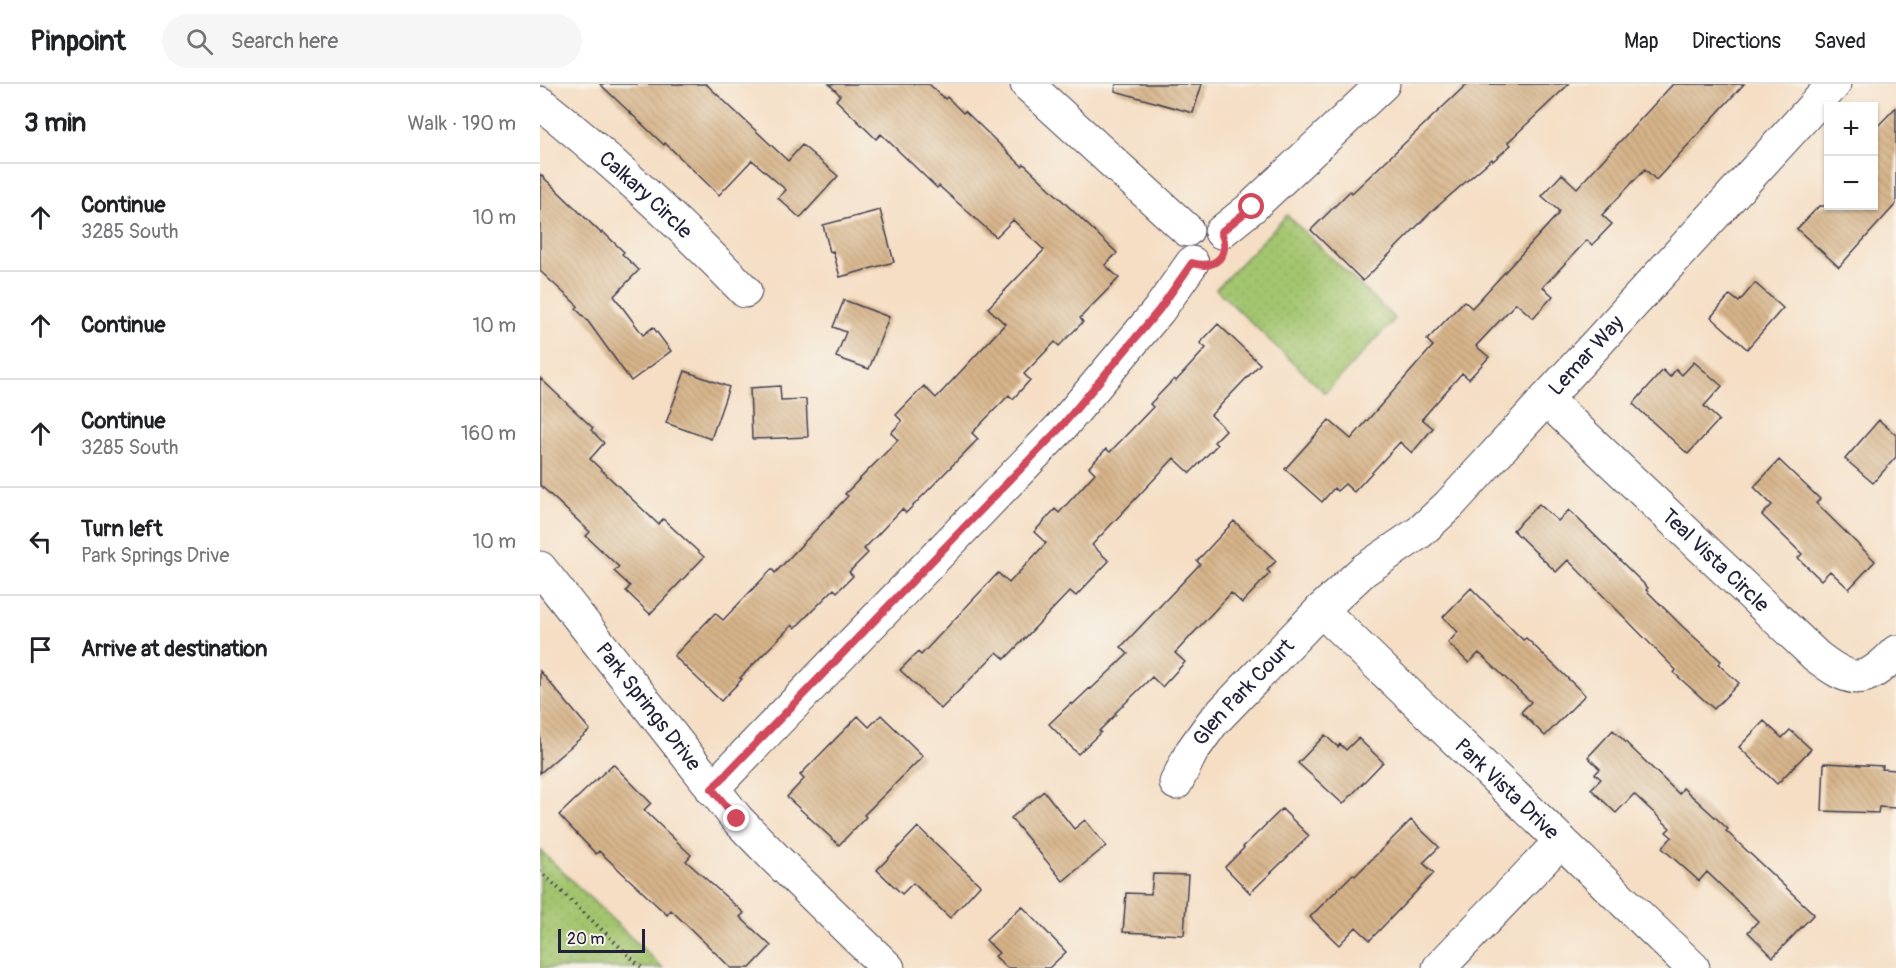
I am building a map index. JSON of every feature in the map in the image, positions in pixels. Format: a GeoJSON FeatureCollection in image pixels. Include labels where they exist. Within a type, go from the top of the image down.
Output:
{"type":"FeatureCollection","features":[{"type":"Feature","properties":{"kind":"street"},"geometry":{"type":"LineString","coordinates":[[1027,84],[1187,230]]}},
{"type":"Feature","properties":{"kind":"street"},"geometry":{"type":"LineString","coordinates":[[1221,232],[1252,207],[1383,84]]}},
{"type":"Feature","properties":{"kind":"street","name":"Lemar Way"},"geometry":{"type":"LineString","coordinates":[[1321,610],[1364,570],[1420,532],[1449,506],[1834,84]]}},
{"type":"Feature","properties":{"kind":"street","name":"Calkary Circle"},"geometry":{"type":"LineString","coordinates":[[540,103],[617,167],[745,291]]}},
{"type":"Feature","properties":{"kind":"street"},"geometry":{"type":"LineString","coordinates":[[1195,224],[1214,225],[1221,232],[1225,241],[1224,251],[1219,259],[1202,266],[1192,263],[1185,256],[1182,238],[1195,224]]}},
{"type":"Feature","properties":{"kind":"street"},"geometry":{"type":"LineString","coordinates":[[712,789],[1061,427],[1159,310],[1192,263]]}},
{"type":"Feature","properties":{"kind":"street","name":"Teal Vista Circle"},"geometry":{"type":"LineString","coordinates":[[1546,399],[1816,656],[1835,671],[1852,678],[1867,676],[1883,666],[1896,652]]}},
{"type":"Feature","properties":{"kind":"street","name":"Park Springs Drive"},"geometry":{"type":"LineString","coordinates":[[540,568],[712,789],[756,839],[888,968]]}},
{"type":"Feature","properties":{"kind":"street","name":"Glen Park Court"},"geometry":{"type":"LineString","coordinates":[[1176,783],[1192,751],[1212,723],[1321,610]]}},
{"type":"Feature","properties":{"kind":"street","name":"Park Vista Drive"},"geometry":{"type":"LineString","coordinates":[[1321,610],[1693,968]]}},
{"type":"Feature","properties":{"kind":"street"},"geometry":{"type":"LineString","coordinates":[[1439,968],[1561,841]]}},
{"type":"Feature","properties":{"kind":"path"},"geometry":{"type":"LineString","coordinates":[[540,871],[642,968]]}},
{"type":"Feature","properties":{"kind":"green space"},"geometry":{"type":"Polygon","coordinates":[[[1287,215],[1395,319],[1325,393],[1216,289],[1287,215]]]}},
{"type":"Feature","properties":{"kind":"green space"},"geometry":{"type":"Polygon","coordinates":[[[540,850],[663,968],[540,968],[540,850]]]}},
{"type":"Feature","properties":{"kind":"building"},"geometry":{"type":"Polygon","coordinates":[[[600,84],[706,84],[788,161],[802,145],[838,176],[800,218],[778,198],[786,190],[752,160],[719,195],[600,84]]]}},
{"type":"Feature","properties":{"kind":"building"},"geometry":{"type":"Polygon","coordinates":[[[829,84],[929,84],[963,113],[965,111],[1022,166],[1024,164],[1117,253],[1105,265],[1119,278],[1080,318],[1083,322],[1059,346],[1055,342],[1024,374],[1030,380],[1013,399],[1009,395],[972,433],[978,439],[906,513],[902,509],[864,549],[868,553],[849,572],[853,576],[837,592],[834,589],[795,628],[792,625],[740,678],[742,679],[721,701],[674,656],[715,613],[723,620],[772,569],[775,573],[848,496],[845,494],[898,440],[891,433],[902,421],[896,415],[924,386],[936,398],[1005,324],[988,308],[1044,250],[1013,220],[996,237],[939,186],[937,188],[881,134],[876,139],[836,100],[840,95],[829,84]]]}},
{"type":"Feature","properties":{"kind":"building"},"geometry":{"type":"Polygon","coordinates":[[[1116,84],[1202,84],[1193,113],[1115,91],[1116,84]]]}},
{"type":"Feature","properties":{"kind":"building"},"geometry":{"type":"Polygon","coordinates":[[[1467,84],[1569,84],[1508,142],[1511,145],[1431,212],[1363,281],[1311,230],[1350,191],[1352,193],[1467,84]]]}},
{"type":"Feature","properties":{"kind":"building"},"geometry":{"type":"Polygon","coordinates":[[[1673,84],[1744,84],[1656,180],[1645,169],[1602,215],[1612,224],[1592,245],[1587,240],[1543,287],[1553,296],[1533,318],[1516,303],[1476,346],[1489,357],[1469,379],[1462,373],[1422,419],[1433,428],[1412,453],[1400,442],[1354,492],[1345,484],[1337,491],[1334,488],[1322,502],[1285,469],[1329,420],[1351,439],[1433,346],[1427,340],[1464,301],[1472,308],[1558,214],[1559,211],[1542,196],[1562,174],[1577,188],[1673,84]]]}},
{"type":"Feature","properties":{"kind":"building"},"geometry":{"type":"Polygon","coordinates":[[[1896,107],[1896,204],[1839,267],[1797,229],[1819,206],[1824,206],[1824,210],[1878,210],[1878,126],[1896,107]]]}},
{"type":"Feature","properties":{"kind":"building"},"geometry":{"type":"Polygon","coordinates":[[[540,174],[624,252],[622,254],[639,270],[614,296],[643,335],[653,327],[671,351],[631,381],[587,320],[576,309],[578,306],[540,271],[540,174]]]}},
{"type":"Feature","properties":{"kind":"building"},"geometry":{"type":"Polygon","coordinates":[[[880,210],[894,262],[840,277],[823,225],[880,210]]]}},
{"type":"Feature","properties":{"kind":"building"},"geometry":{"type":"Polygon","coordinates":[[[1755,283],[1783,308],[1747,349],[1711,317],[1730,295],[1739,302],[1755,283]]]}},
{"type":"Feature","properties":{"kind":"building"},"geometry":{"type":"Polygon","coordinates":[[[844,300],[889,317],[869,369],[836,357],[846,332],[833,327],[844,300]]]}},
{"type":"Feature","properties":{"kind":"building"},"geometry":{"type":"Polygon","coordinates":[[[1218,324],[1260,364],[1211,415],[1226,430],[1214,442],[1217,445],[1190,473],[1174,458],[1092,545],[1109,561],[1076,596],[1070,591],[1005,659],[997,652],[941,709],[900,670],[918,652],[921,655],[998,573],[1009,583],[1046,543],[1034,532],[1055,509],[1059,513],[1095,473],[1089,467],[1106,449],[1110,452],[1153,407],[1150,404],[1174,379],[1176,381],[1206,348],[1200,343],[1218,324]]]}},
{"type":"Feature","properties":{"kind":"building"},"geometry":{"type":"Polygon","coordinates":[[[1694,362],[1722,386],[1704,406],[1719,420],[1688,454],[1633,404],[1663,370],[1670,377],[1676,369],[1682,375],[1694,362]]]}},
{"type":"Feature","properties":{"kind":"building"},"geometry":{"type":"Polygon","coordinates":[[[685,371],[729,387],[711,439],[666,423],[685,371]]]}},
{"type":"Feature","properties":{"kind":"building"},"geometry":{"type":"Polygon","coordinates":[[[540,378],[593,428],[591,430],[604,443],[590,459],[658,524],[663,519],[704,557],[650,614],[626,591],[630,586],[614,571],[619,567],[586,536],[590,532],[540,485],[540,378]]]}},
{"type":"Feature","properties":{"kind":"building"},"geometry":{"type":"Polygon","coordinates":[[[780,386],[781,400],[806,399],[808,437],[752,439],[750,388],[780,386]]]}},
{"type":"Feature","properties":{"kind":"building"},"geometry":{"type":"Polygon","coordinates":[[[1879,420],[1896,435],[1896,457],[1873,483],[1845,459],[1879,420]]]}},
{"type":"Feature","properties":{"kind":"building"},"geometry":{"type":"Polygon","coordinates":[[[1779,460],[1820,499],[1816,503],[1875,561],[1849,589],[1830,571],[1821,580],[1798,558],[1802,554],[1762,515],[1772,505],[1754,487],[1779,460]]]}},
{"type":"Feature","properties":{"kind":"building"},"geometry":{"type":"Polygon","coordinates":[[[1539,504],[1558,521],[1569,510],[1648,588],[1646,590],[1683,627],[1721,661],[1718,664],[1739,683],[1714,709],[1674,673],[1676,670],[1568,560],[1556,572],[1513,530],[1539,504]]]}},
{"type":"Feature","properties":{"kind":"building"},"geometry":{"type":"Polygon","coordinates":[[[1234,521],[1276,561],[1267,570],[1270,573],[1242,603],[1231,593],[1175,653],[1185,662],[1162,687],[1152,677],[1078,754],[1049,724],[1128,654],[1121,647],[1200,564],[1197,561],[1234,521]]]}},
{"type":"Feature","properties":{"kind":"building"},"geometry":{"type":"Polygon","coordinates":[[[1471,588],[1523,640],[1526,638],[1585,695],[1545,736],[1521,712],[1531,702],[1479,653],[1469,663],[1448,643],[1458,632],[1443,617],[1471,588]]]}},
{"type":"Feature","properties":{"kind":"building"},"geometry":{"type":"Polygon","coordinates":[[[540,671],[590,730],[540,773],[540,671]]]}},
{"type":"Feature","properties":{"kind":"building"},"geometry":{"type":"Polygon","coordinates":[[[881,715],[923,756],[864,815],[866,817],[839,845],[787,797],[804,779],[800,775],[858,716],[869,727],[881,715]]]}},
{"type":"Feature","properties":{"kind":"building"},"geometry":{"type":"Polygon","coordinates":[[[1764,721],[1782,738],[1790,730],[1811,749],[1777,784],[1739,747],[1764,721]]]}},
{"type":"Feature","properties":{"kind":"building"},"geometry":{"type":"Polygon","coordinates":[[[1613,730],[1679,794],[1683,788],[1728,829],[1726,831],[1814,914],[1773,957],[1748,932],[1758,921],[1707,872],[1699,881],[1662,848],[1672,837],[1666,832],[1670,828],[1634,794],[1616,813],[1591,789],[1601,779],[1595,774],[1600,769],[1588,757],[1613,730]]]}},
{"type":"Feature","properties":{"kind":"building"},"geometry":{"type":"Polygon","coordinates":[[[1325,735],[1338,747],[1340,744],[1346,750],[1358,738],[1383,762],[1343,804],[1298,763],[1325,735]]]}},
{"type":"Feature","properties":{"kind":"building"},"geometry":{"type":"Polygon","coordinates":[[[1824,763],[1883,766],[1882,769],[1896,770],[1896,808],[1879,807],[1878,813],[1822,811],[1824,763]]]}},
{"type":"Feature","properties":{"kind":"building"},"geometry":{"type":"Polygon","coordinates":[[[613,764],[651,803],[644,810],[691,855],[686,861],[744,913],[740,917],[771,946],[750,968],[731,968],[671,910],[667,915],[599,851],[596,854],[559,815],[613,764]]]}},
{"type":"Feature","properties":{"kind":"building"},"geometry":{"type":"Polygon","coordinates":[[[1044,791],[1074,829],[1085,820],[1106,846],[1063,881],[1011,818],[1044,791]]]}},
{"type":"Feature","properties":{"kind":"building"},"geometry":{"type":"Polygon","coordinates":[[[1282,809],[1309,836],[1250,893],[1225,867],[1282,809]]]}},
{"type":"Feature","properties":{"kind":"building"},"geometry":{"type":"Polygon","coordinates":[[[1411,820],[1439,847],[1423,863],[1434,873],[1370,940],[1356,927],[1339,945],[1310,917],[1411,820]]]}},
{"type":"Feature","properties":{"kind":"building"},"geometry":{"type":"Polygon","coordinates":[[[918,827],[980,885],[950,918],[913,883],[902,894],[877,870],[918,827]]]}},
{"type":"Feature","properties":{"kind":"building"},"geometry":{"type":"Polygon","coordinates":[[[1153,874],[1188,875],[1184,935],[1123,932],[1126,893],[1151,894],[1153,874]]]}},
{"type":"Feature","properties":{"kind":"building"},"geometry":{"type":"Polygon","coordinates":[[[1022,906],[1066,952],[1049,968],[1007,968],[995,956],[999,953],[986,940],[1022,906]]]}},
{"type":"Feature","properties":{"kind":"route"},"geometry":{"type":"LineString","coordinates":[[737,819],[712,789],[1061,427],[1159,310],[1192,263],[1202,266],[1219,259],[1224,251],[1225,241],[1221,232],[1252,207]]}}]}
